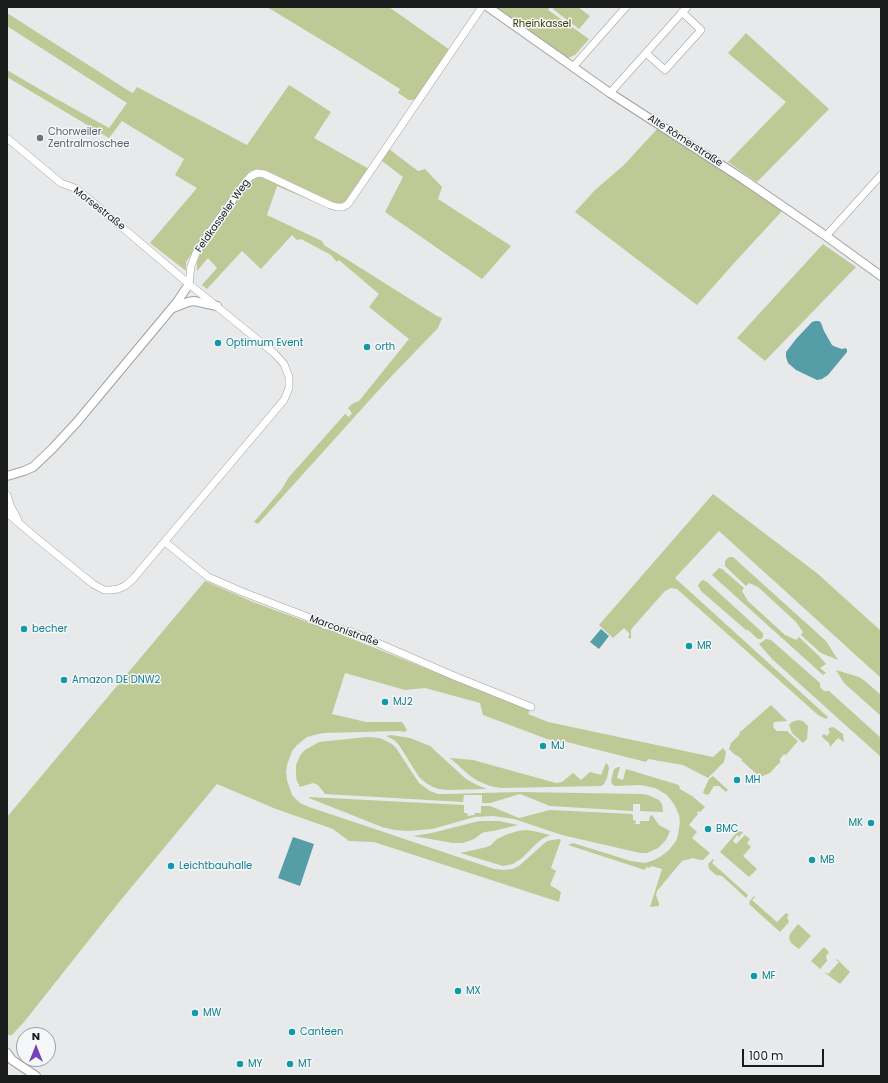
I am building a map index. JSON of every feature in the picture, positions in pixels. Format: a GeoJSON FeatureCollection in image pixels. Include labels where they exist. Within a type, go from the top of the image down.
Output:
{"type":"FeatureCollection","features":[{"type":"Feature","properties":{"kind":"street","name":"Feldkasseler Weg"},"geometry":{"type":"LineString","coordinates":[[7,476],[33,467],[53,448],[77,422],[177,302],[189,284],[191,266],[196,253],[251,176],[257,173],[264,174],[330,205],[343,207],[348,204],[482,7]]}},
{"type":"Feature","properties":{"kind":"street","name":"Alte Römerstraße"},"geometry":{"type":"LineString","coordinates":[[488,7],[610,93],[744,179],[881,276]]}},
{"type":"Feature","properties":{"kind":"street"},"geometry":{"type":"LineString","coordinates":[[573,67],[626,7]]}},
{"type":"Feature","properties":{"kind":"street"},"geometry":{"type":"LineString","coordinates":[[610,93],[646,52],[684,10],[702,30],[665,70],[646,52]]}},
{"type":"Feature","properties":{"kind":"street","name":"Morsestraße"},"geometry":{"type":"LineString","coordinates":[[7,138],[61,183],[77,189],[189,284]]}},
{"type":"Feature","properties":{"kind":"street"},"geometry":{"type":"LineString","coordinates":[[826,236],[881,175]]}},
{"type":"Feature","properties":{"kind":"street"},"geometry":{"type":"LineString","coordinates":[[7,513],[93,584],[104,590],[118,589],[125,586],[133,579],[284,400],[289,388],[289,376],[284,364],[274,353],[189,284]]}},
{"type":"Feature","properties":{"kind":"street"},"geometry":{"type":"LineString","coordinates":[[172,308],[194,301],[216,306]]}},
{"type":"Feature","properties":{"kind":"street"},"geometry":{"type":"LineString","coordinates":[[7,495],[11,507],[21,525]]}},
{"type":"Feature","properties":{"kind":"street","name":"Marconistraße"},"geometry":{"type":"LineString","coordinates":[[165,542],[208,577],[324,624],[352,632],[531,707]]}},
{"type":"Feature","properties":{"kind":"street"},"geometry":{"type":"LineString","coordinates":[[7,1053],[12,1060],[36,1076]]}},
{"type":"Feature","properties":{"kind":"green space"},"geometry":{"type":"Polygon","coordinates":[[[267,7],[389,7],[450,50],[416,98],[409,100],[398,93],[400,89],[267,7]]]}},
{"type":"Feature","properties":{"kind":"green space","name":"Rheinkassel"},"geometry":{"type":"Polygon","coordinates":[[[491,7],[550,7],[548,10],[589,39],[575,55],[565,59],[491,7]]]}},
{"type":"Feature","properties":{"kind":"green space"},"geometry":{"type":"Polygon","coordinates":[[[554,7],[578,7],[590,16],[579,29],[553,9],[554,7]]]}},
{"type":"Feature","properties":{"kind":"green space"},"geometry":{"type":"Polygon","coordinates":[[[7,13],[129,91],[133,93],[137,87],[247,145],[289,85],[331,112],[314,138],[369,169],[348,199],[342,203],[330,201],[265,170],[258,169],[251,171],[245,177],[186,262],[185,270],[150,243],[197,188],[175,175],[184,159],[122,121],[109,138],[7,77],[7,70],[109,128],[127,103],[7,26],[7,13]]]}},
{"type":"Feature","properties":{"kind":"green space"},"geometry":{"type":"Polygon","coordinates":[[[746,33],[829,109],[757,182],[728,162],[786,102],[728,53],[746,33]]]}},
{"type":"Feature","properties":{"kind":"green space"},"geometry":{"type":"Polygon","coordinates":[[[658,128],[783,210],[697,305],[575,212],[595,190],[624,165],[658,128]]]}},
{"type":"Feature","properties":{"kind":"green space"},"geometry":{"type":"Polygon","coordinates":[[[389,149],[418,171],[425,169],[442,187],[438,199],[511,246],[482,279],[385,212],[403,177],[382,161],[389,149]]]}},
{"type":"Feature","properties":{"kind":"green space"},"geometry":{"type":"Polygon","coordinates":[[[258,177],[262,177],[335,211],[277,186],[267,215],[322,241],[324,245],[442,318],[438,328],[386,382],[258,524],[254,522],[281,490],[289,477],[345,414],[349,417],[352,413],[348,408],[352,404],[359,401],[409,339],[369,307],[379,294],[339,260],[337,262],[331,255],[301,239],[297,240],[292,235],[261,269],[242,251],[207,289],[202,285],[217,268],[208,258],[197,271],[197,262],[202,249],[249,182],[258,177]]]}},
{"type":"Feature","properties":{"kind":"green space"},"geometry":{"type":"Polygon","coordinates":[[[823,244],[856,267],[765,361],[737,338],[823,244]]]}},
{"type":"Feature","properties":{"kind":"green space"},"geometry":{"type":"Polygon","coordinates":[[[713,494],[818,574],[881,631],[881,678],[719,531],[675,578],[828,717],[826,719],[818,715],[677,589],[671,588],[665,591],[633,627],[631,630],[630,639],[628,637],[630,634],[624,628],[613,638],[599,625],[713,494]]]}},
{"type":"Feature","properties":{"kind":"green space"},"geometry":{"type":"Polygon","coordinates":[[[729,557],[733,557],[826,641],[838,660],[821,653],[801,635],[803,632],[796,622],[758,587],[749,583],[746,586],[725,566],[725,561],[729,557]]]}},
{"type":"Feature","properties":{"kind":"green space"},"geometry":{"type":"Polygon","coordinates":[[[719,568],[744,588],[742,591],[748,601],[785,635],[796,640],[799,637],[820,657],[826,664],[820,668],[826,673],[823,675],[712,575],[719,568]]]}},
{"type":"Feature","properties":{"kind":"green space"},"geometry":{"type":"Polygon","coordinates":[[[703,580],[763,633],[763,637],[758,639],[701,591],[698,586],[703,580]]]}},
{"type":"Feature","properties":{"kind":"green space"},"geometry":{"type":"Polygon","coordinates":[[[205,581],[253,602],[340,634],[530,710],[528,714],[548,722],[713,757],[723,748],[726,752],[724,762],[708,778],[683,765],[648,759],[646,762],[563,741],[562,743],[547,739],[483,715],[480,703],[425,688],[405,690],[345,673],[332,714],[366,722],[402,722],[407,730],[405,732],[324,733],[307,737],[292,751],[287,765],[287,780],[292,795],[300,803],[309,807],[494,869],[513,869],[520,865],[547,841],[559,839],[561,840],[551,868],[556,871],[550,885],[561,892],[559,902],[374,842],[349,841],[333,829],[276,809],[217,784],[120,901],[24,1022],[19,1027],[16,1027],[16,1031],[12,1035],[7,1035],[7,817],[205,581]]]}},
{"type":"Feature","properties":{"kind":"green space"},"geometry":{"type":"Polygon","coordinates":[[[766,639],[771,640],[820,683],[820,687],[824,691],[829,691],[881,738],[881,757],[772,659],[759,644],[766,639]]]}},
{"type":"Feature","properties":{"kind":"green space"},"geometry":{"type":"Polygon","coordinates":[[[836,670],[859,677],[881,695],[881,716],[844,683],[836,670]]]}},
{"type":"Feature","properties":{"kind":"green space"},"geometry":{"type":"Polygon","coordinates":[[[771,705],[787,721],[774,722],[773,727],[777,731],[787,731],[798,741],[786,755],[784,754],[780,759],[780,763],[770,773],[760,777],[742,761],[742,759],[729,749],[731,743],[740,734],[739,733],[771,705]]]}},
{"type":"Feature","properties":{"kind":"green space"},"geometry":{"type":"Polygon","coordinates":[[[798,720],[803,721],[808,726],[807,739],[803,743],[792,733],[789,725],[798,720]]]}},
{"type":"Feature","properties":{"kind":"green space"},"geometry":{"type":"Polygon","coordinates":[[[833,727],[843,734],[844,742],[838,738],[830,747],[829,743],[822,736],[824,734],[827,736],[830,732],[828,729],[833,727]]]}},
{"type":"Feature","properties":{"kind":"green space"},"geometry":{"type":"Polygon","coordinates":[[[391,735],[410,738],[430,746],[466,779],[487,789],[448,790],[433,787],[419,777],[399,745],[394,740],[386,736],[391,735]]]}},
{"type":"Feature","properties":{"kind":"green space"},"geometry":{"type":"Polygon","coordinates":[[[367,737],[380,738],[392,744],[419,783],[430,791],[438,794],[520,792],[642,794],[659,800],[662,804],[663,812],[640,811],[640,804],[633,804],[633,811],[550,806],[520,794],[490,803],[482,803],[482,795],[464,795],[463,802],[325,794],[318,785],[313,783],[300,787],[296,776],[296,765],[301,754],[305,750],[319,742],[367,737]]]}},
{"type":"Feature","properties":{"kind":"green space"},"geometry":{"type":"Polygon","coordinates":[[[450,758],[473,760],[556,783],[562,782],[573,773],[581,780],[590,772],[601,775],[606,763],[609,768],[607,778],[601,786],[501,788],[490,786],[478,781],[450,758]]]}},
{"type":"Feature","properties":{"kind":"green space"},"geometry":{"type":"Polygon","coordinates":[[[620,767],[617,778],[623,780],[626,769],[679,785],[680,789],[692,796],[705,807],[700,812],[698,811],[698,814],[689,825],[697,832],[692,838],[710,853],[703,860],[693,858],[682,861],[657,891],[656,895],[659,906],[650,907],[662,869],[651,866],[650,868],[646,867],[645,870],[568,845],[573,843],[631,861],[645,863],[660,857],[669,850],[676,841],[680,822],[679,815],[671,800],[667,795],[655,788],[640,785],[615,786],[611,781],[614,769],[620,767]]]}},
{"type":"Feature","properties":{"kind":"green space"},"geometry":{"type":"Polygon","coordinates":[[[713,776],[728,790],[726,792],[719,786],[714,786],[709,794],[707,795],[703,793],[709,779],[713,776]]]}},
{"type":"Feature","properties":{"kind":"green space"},"geometry":{"type":"Polygon","coordinates":[[[309,797],[464,805],[464,813],[467,813],[468,816],[474,815],[475,813],[481,813],[481,806],[490,806],[519,818],[550,810],[632,814],[633,820],[636,821],[635,824],[640,824],[640,821],[649,821],[650,816],[652,815],[659,825],[670,831],[666,840],[658,848],[647,853],[640,853],[562,835],[514,819],[493,816],[475,817],[432,829],[408,831],[395,830],[382,827],[309,797]]]}},
{"type":"Feature","properties":{"kind":"green space"},"geometry":{"type":"Polygon","coordinates":[[[479,821],[499,821],[518,825],[485,832],[474,839],[463,843],[453,843],[413,836],[432,833],[479,821]]]}},
{"type":"Feature","properties":{"kind":"green space"},"geometry":{"type":"Polygon","coordinates":[[[526,830],[550,835],[542,839],[522,858],[513,864],[503,866],[460,853],[487,847],[497,839],[508,834],[526,830]]]}},
{"type":"Feature","properties":{"kind":"green space"},"geometry":{"type":"Polygon","coordinates":[[[738,831],[743,832],[739,837],[737,835],[733,841],[736,844],[745,835],[750,839],[747,843],[751,847],[743,856],[757,869],[749,877],[720,852],[738,831]]]}},
{"type":"Feature","properties":{"kind":"green space"},"geometry":{"type":"Polygon","coordinates":[[[713,859],[714,860],[712,863],[748,895],[746,898],[722,876],[716,875],[709,869],[708,864],[713,859]]]}},
{"type":"Feature","properties":{"kind":"green space"},"geometry":{"type":"Polygon","coordinates":[[[754,896],[755,897],[752,900],[777,922],[786,913],[789,915],[787,917],[789,922],[780,932],[750,905],[749,902],[754,896]]]}},
{"type":"Feature","properties":{"kind":"green space"},"geometry":{"type":"Polygon","coordinates":[[[798,924],[811,936],[799,949],[791,943],[789,938],[790,934],[798,924]]]}},
{"type":"Feature","properties":{"kind":"green space"},"geometry":{"type":"Polygon","coordinates":[[[824,947],[829,952],[826,956],[827,961],[820,969],[811,961],[824,947]]]}},
{"type":"Feature","properties":{"kind":"green space"},"geometry":{"type":"Polygon","coordinates":[[[837,959],[850,972],[840,984],[825,973],[828,974],[839,962],[836,960],[837,959]]]}},
{"type":"Feature","properties":{"kind":"water"},"geometry":{"type":"Polygon","coordinates":[[[819,321],[821,323],[832,345],[842,349],[846,348],[847,350],[847,352],[828,375],[817,380],[796,370],[788,363],[786,357],[786,352],[796,339],[812,322],[819,321]]]}},
{"type":"Feature","properties":{"kind":"water"},"geometry":{"type":"Polygon","coordinates":[[[601,629],[609,636],[599,649],[590,642],[601,629]]]}},
{"type":"Feature","properties":{"kind":"water"},"geometry":{"type":"Polygon","coordinates":[[[293,837],[314,844],[300,886],[278,878],[293,837]]]}},
{"type":"Feature","properties":{"kind":"place","name":"Chorweiler Zentralmoschee"},"geometry":{"type":"Point","coordinates":[40,138]}},
{"type":"Feature","properties":{"kind":"place","name":"Optimum Event"},"geometry":{"type":"Point","coordinates":[218,343]}},
{"type":"Feature","properties":{"kind":"place","name":"orth"},"geometry":{"type":"Point","coordinates":[367,347]}},
{"type":"Feature","properties":{"kind":"place","name":"becher"},"geometry":{"type":"Point","coordinates":[24,629]}},
{"type":"Feature","properties":{"kind":"place","name":"MR"},"geometry":{"type":"Point","coordinates":[689,646]}},
{"type":"Feature","properties":{"kind":"place","name":"Amazon DE DNW2"},"geometry":{"type":"Point","coordinates":[64,680]}},
{"type":"Feature","properties":{"kind":"place","name":"MJ2"},"geometry":{"type":"Point","coordinates":[385,702]}},
{"type":"Feature","properties":{"kind":"place","name":"MJ"},"geometry":{"type":"Point","coordinates":[543,746]}},
{"type":"Feature","properties":{"kind":"place","name":"MH"},"geometry":{"type":"Point","coordinates":[737,780]}},
{"type":"Feature","properties":{"kind":"place","name":"MK"},"geometry":{"type":"Point","coordinates":[871,823]}},
{"type":"Feature","properties":{"kind":"place","name":"BMC"},"geometry":{"type":"Point","coordinates":[708,829]}},
{"type":"Feature","properties":{"kind":"place","name":"MB"},"geometry":{"type":"Point","coordinates":[812,860]}},
{"type":"Feature","properties":{"kind":"place","name":"Leichtbauhalle"},"geometry":{"type":"Point","coordinates":[171,866]}},
{"type":"Feature","properties":{"kind":"place","name":"MF"},"geometry":{"type":"Point","coordinates":[754,976]}},
{"type":"Feature","properties":{"kind":"place","name":"MX"},"geometry":{"type":"Point","coordinates":[458,991]}},
{"type":"Feature","properties":{"kind":"place","name":"MW"},"geometry":{"type":"Point","coordinates":[195,1013]}},
{"type":"Feature","properties":{"kind":"place","name":"Canteen"},"geometry":{"type":"Point","coordinates":[292,1032]}},
{"type":"Feature","properties":{"kind":"place","name":"MY"},"geometry":{"type":"Point","coordinates":[240,1064]}},
{"type":"Feature","properties":{"kind":"place","name":"MT"},"geometry":{"type":"Point","coordinates":[290,1064]}}]}
